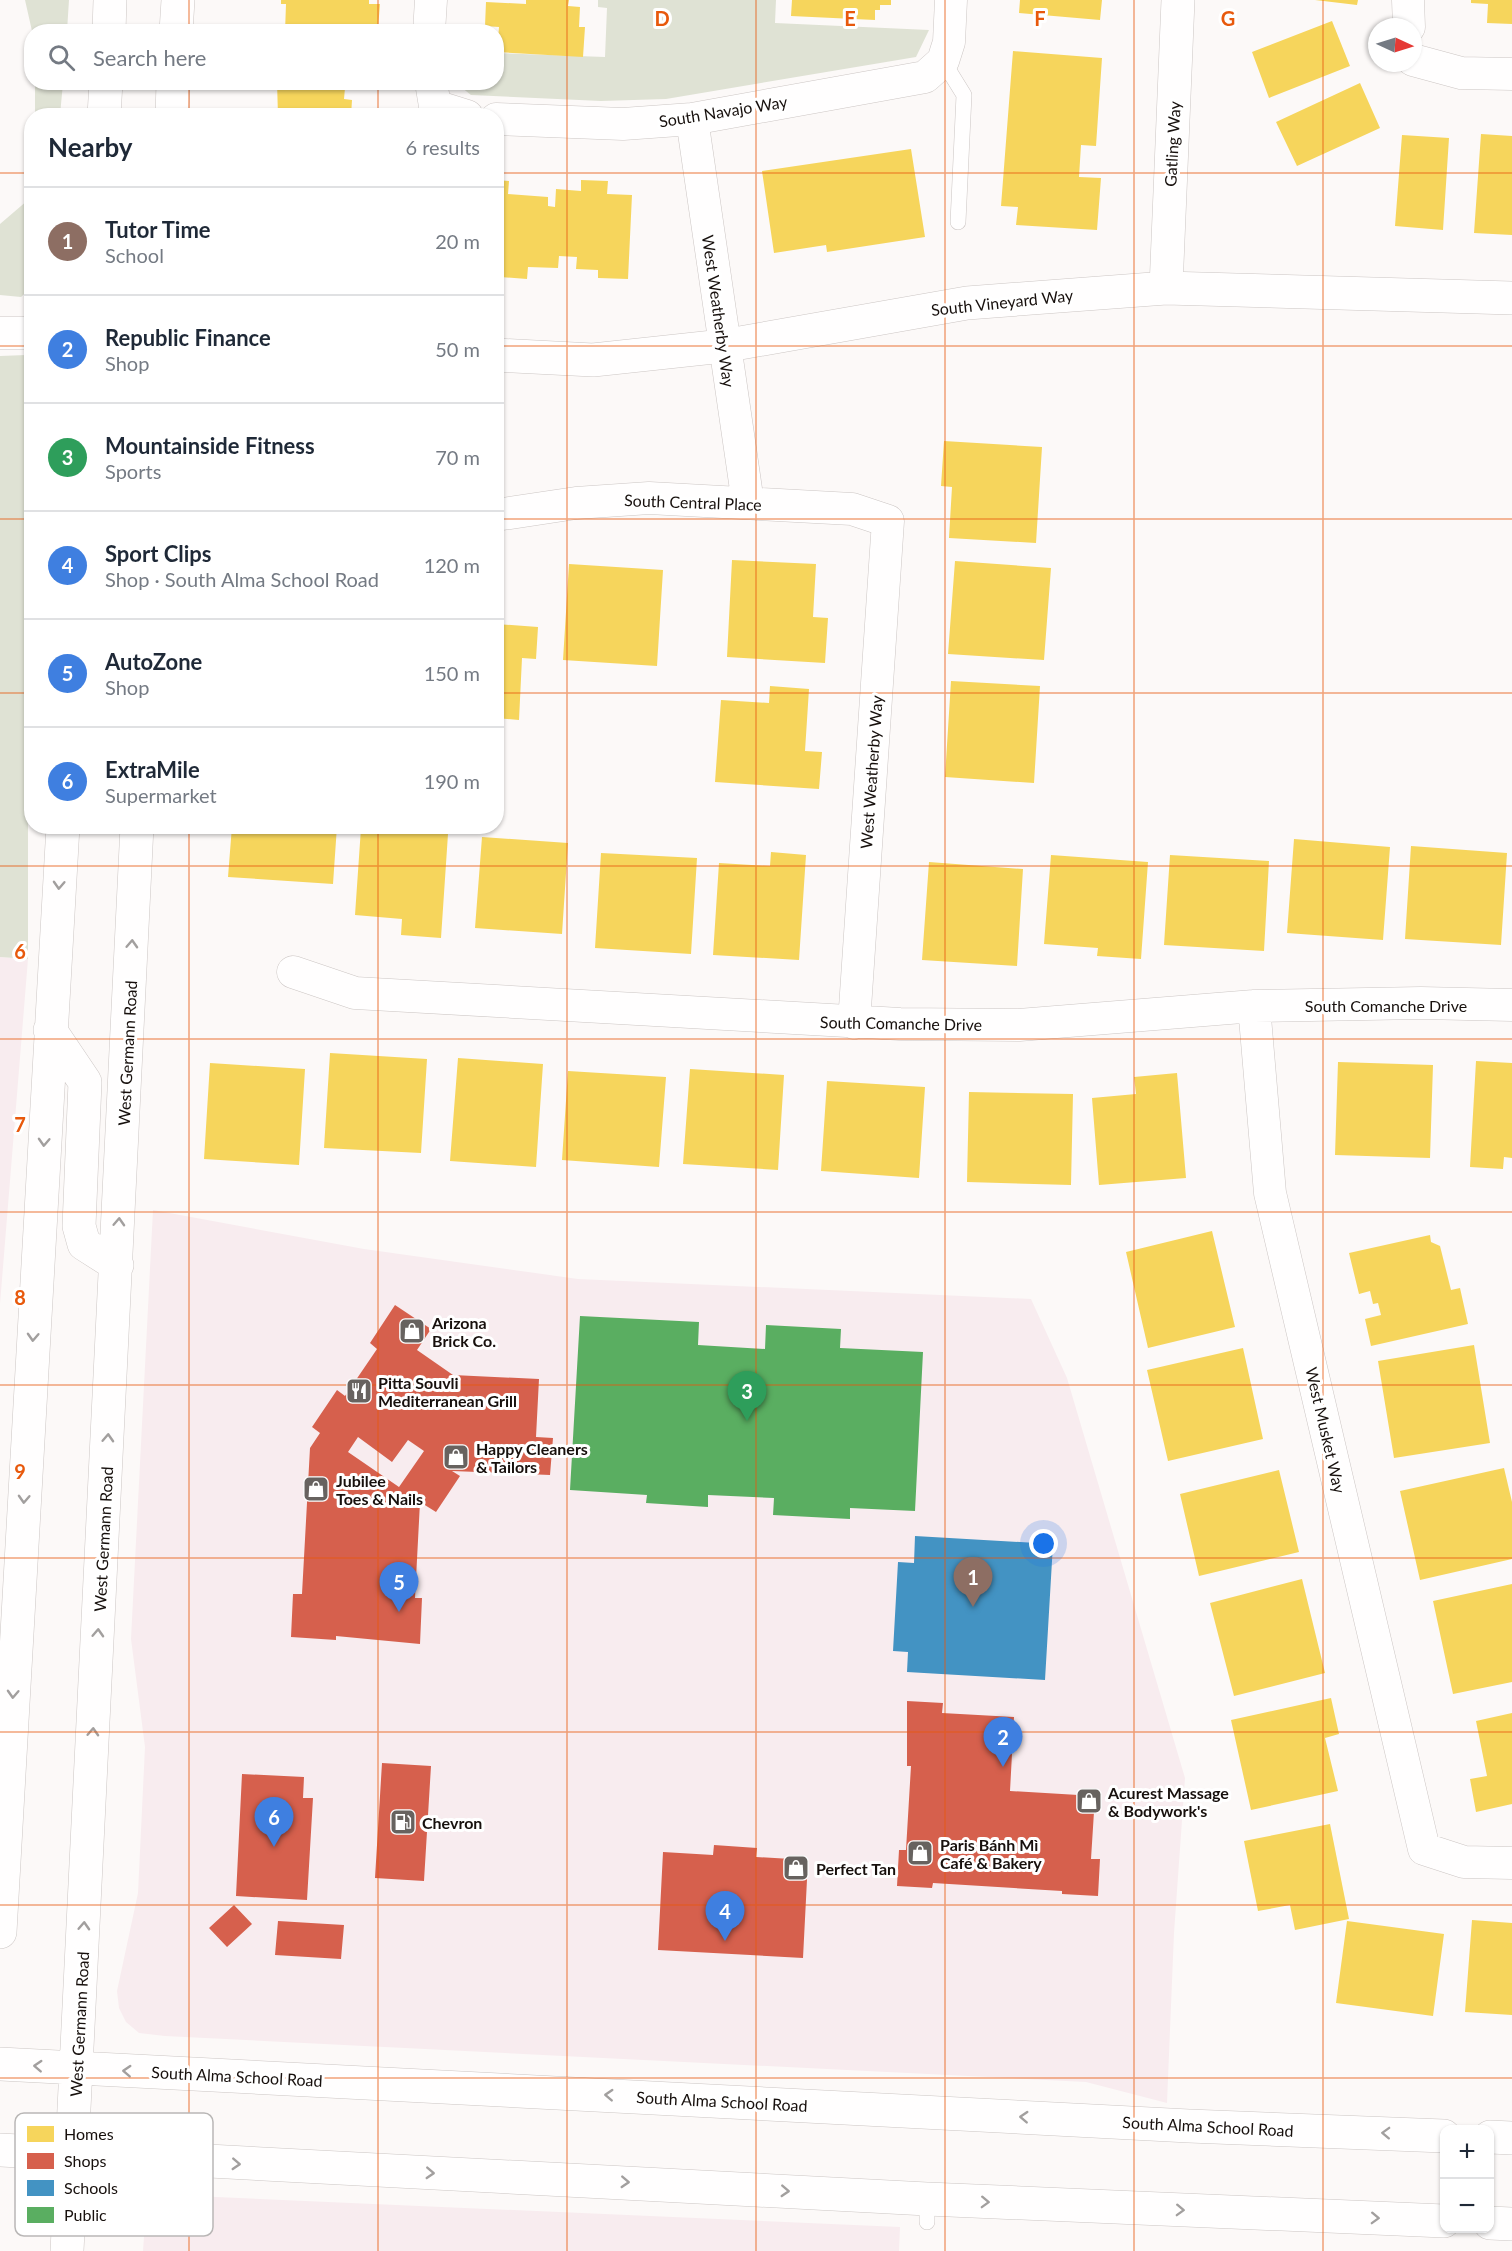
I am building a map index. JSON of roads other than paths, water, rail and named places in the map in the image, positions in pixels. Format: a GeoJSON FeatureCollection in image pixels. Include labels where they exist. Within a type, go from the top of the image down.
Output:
{"type":"FeatureCollection","features":[{"type":"Feature","properties":{"kind":"main road"},"geometry":{"type":"LineString","coordinates":[[109,24],[110,0]]}},
{"type":"Feature","properties":{"kind":"main road"},"geometry":{"type":"LineString","coordinates":[[176,24],[178,0]]}},
{"type":"Feature","properties":{"kind":"main road","name":"Gatling Way"},"geometry":{"type":"LineString","coordinates":[[1166,288],[1178,0]]}},
{"type":"Feature","properties":{"kind":"main road"},"geometry":{"type":"LineString","coordinates":[[104,108],[106,90]]}},
{"type":"Feature","properties":{"kind":"main road"},"geometry":{"type":"LineString","coordinates":[[172,108],[173,90]]}},
{"type":"Feature","properties":{"kind":"main road","name":"South Vineyard Way"},"geometry":{"type":"LineString","coordinates":[[504,355],[593,360],[723,346],[967,303],[1166,288],[1512,298]]}},
{"type":"Feature","properties":{"kind":"main road"},"geometry":{"type":"LineString","coordinates":[[0,1932],[62,834]]}},
{"type":"Feature","properties":{"kind":"main road","name":"West Germann Road"},"geometry":{"type":"LineString","coordinates":[[74,2113],[137,834]]}},
{"type":"Feature","properties":{"kind":"main road"},"geometry":{"type":"LineString","coordinates":[[50,1030],[85,1082],[79,1226],[84,1244],[117,1265]]}},
{"type":"Feature","properties":{"kind":"main road","name":"South Alma School Road"},"geometry":{"type":"LineString","coordinates":[[0,2064],[1189,2126],[1440,2136]]}},
{"type":"Feature","properties":{"kind":"main road"},"geometry":{"type":"LineString","coordinates":[[1494,2137],[1512,2138]]}},
{"type":"Feature","properties":{"kind":"main road"},"geometry":{"type":"LineString","coordinates":[[0,2150],[15,2151]]}},
{"type":"Feature","properties":{"kind":"main road"},"geometry":{"type":"LineString","coordinates":[[213,2162],[578,2179],[927,2211],[1440,2221]]}},
{"type":"Feature","properties":{"kind":"main road"},"geometry":{"type":"LineString","coordinates":[[1494,2223],[1512,2224]]}},
{"type":"Feature","properties":{"kind":"main road","name":"West Germann Road"},"geometry":{"type":"LineString","coordinates":[[67,2251],[68,2236]]}},
{"type":"Feature","properties":{"kind":"street"},"geometry":{"type":"LineString","coordinates":[[430,24],[431,0]]}},
{"type":"Feature","properties":{"kind":"street"},"geometry":{"type":"LineString","coordinates":[[943,61],[949,42],[951,0]]}},
{"type":"Feature","properties":{"kind":"street"},"geometry":{"type":"LineString","coordinates":[[1408,0],[1409,18]]}},
{"type":"Feature","properties":{"kind":"street","name":"South Navajo Way"},"geometry":{"type":"LineString","coordinates":[[504,119],[623,124],[692,119],[925,77],[943,61]]}},
{"type":"Feature","properties":{"kind":"street"},"geometry":{"type":"LineString","coordinates":[[1422,62],[1461,73],[1512,74]]}},
{"type":"Feature","properties":{"kind":"street"},"geometry":{"type":"LineString","coordinates":[[430,101],[447,108]]}},
{"type":"Feature","properties":{"kind":"street","name":"West Weatherby Way"},"geometry":{"type":"LineString","coordinates":[[692,119],[723,346],[748,503]]}},
{"type":"Feature","properties":{"kind":"street"},"geometry":{"type":"LineString","coordinates":[[0,333],[24,333]]}},
{"type":"Feature","properties":{"kind":"street","name":"South Central Place"},"geometry":{"type":"LineString","coordinates":[[504,515],[576,503],[649,498],[852,509],[888,521]]}},
{"type":"Feature","properties":{"kind":"street","name":"West Weatherby Way"},"geometry":{"type":"LineString","coordinates":[[854,1023],[888,521]]}},
{"type":"Feature","properties":{"kind":"street","name":"South Comanche Drive"},"geometry":{"type":"LineString","coordinates":[[292,972],[355,993],[854,1023],[1019,1025],[1254,1006],[1421,1003],[1512,1005]]}},
{"type":"Feature","properties":{"kind":"street","name":"West Musket Way"},"geometry":{"type":"LineString","coordinates":[[1254,1006],[1270,1193],[1424,1849],[1464,1862],[1512,1863]]}},
{"type":"Feature","properties":{"kind":"lane"},"geometry":{"type":"LineString","coordinates":[[943,61],[964,95],[958,222]]}},
{"type":"Feature","properties":{"kind":"place","name":"Arizona Brick Co."},"geometry":{"type":"Point","coordinates":[412,1331]}},
{"type":"Feature","properties":{"kind":"place","name":"Pitta Souvli Mediterranean Grill"},"geometry":{"type":"Point","coordinates":[359,1391]}},
{"type":"Feature","properties":{"kind":"place","name":"Mountainside Fitness"},"geometry":{"type":"Point","coordinates":[747,1421]}},
{"type":"Feature","properties":{"kind":"place","name":"Happy Cleaners & Tailors"},"geometry":{"type":"Point","coordinates":[456,1457]}},
{"type":"Feature","properties":{"kind":"place","name":"Jubilee Toes & Nails"},"geometry":{"type":"Point","coordinates":[316,1489]}},
{"type":"Feature","properties":{"kind":"place","name":"Tutor Time"},"geometry":{"type":"Point","coordinates":[973,1607]}},
{"type":"Feature","properties":{"kind":"place","name":"AutoZone"},"geometry":{"type":"Point","coordinates":[399,1612]}},
{"type":"Feature","properties":{"kind":"place","name":"Republic Finance"},"geometry":{"type":"Point","coordinates":[1003,1767]}},
{"type":"Feature","properties":{"kind":"place","name":"Acurest Massage & Bodywork's"},"geometry":{"type":"Point","coordinates":[1089,1801]}},
{"type":"Feature","properties":{"kind":"place","name":"Chevron"},"geometry":{"type":"Point","coordinates":[403,1822]}},
{"type":"Feature","properties":{"kind":"place","name":"ExtraMile"},"geometry":{"type":"Point","coordinates":[274,1847]}},
{"type":"Feature","properties":{"kind":"place","name":"Paris Bánh Mì Café & Bakery"},"geometry":{"type":"Point","coordinates":[920,1853]}},
{"type":"Feature","properties":{"kind":"place","name":"Perfect Tan"},"geometry":{"type":"Point","coordinates":[796,1868]}},
{"type":"Feature","properties":{"kind":"place","name":"Sport Clips"},"geometry":{"type":"Point","coordinates":[725,1941]}}]}
